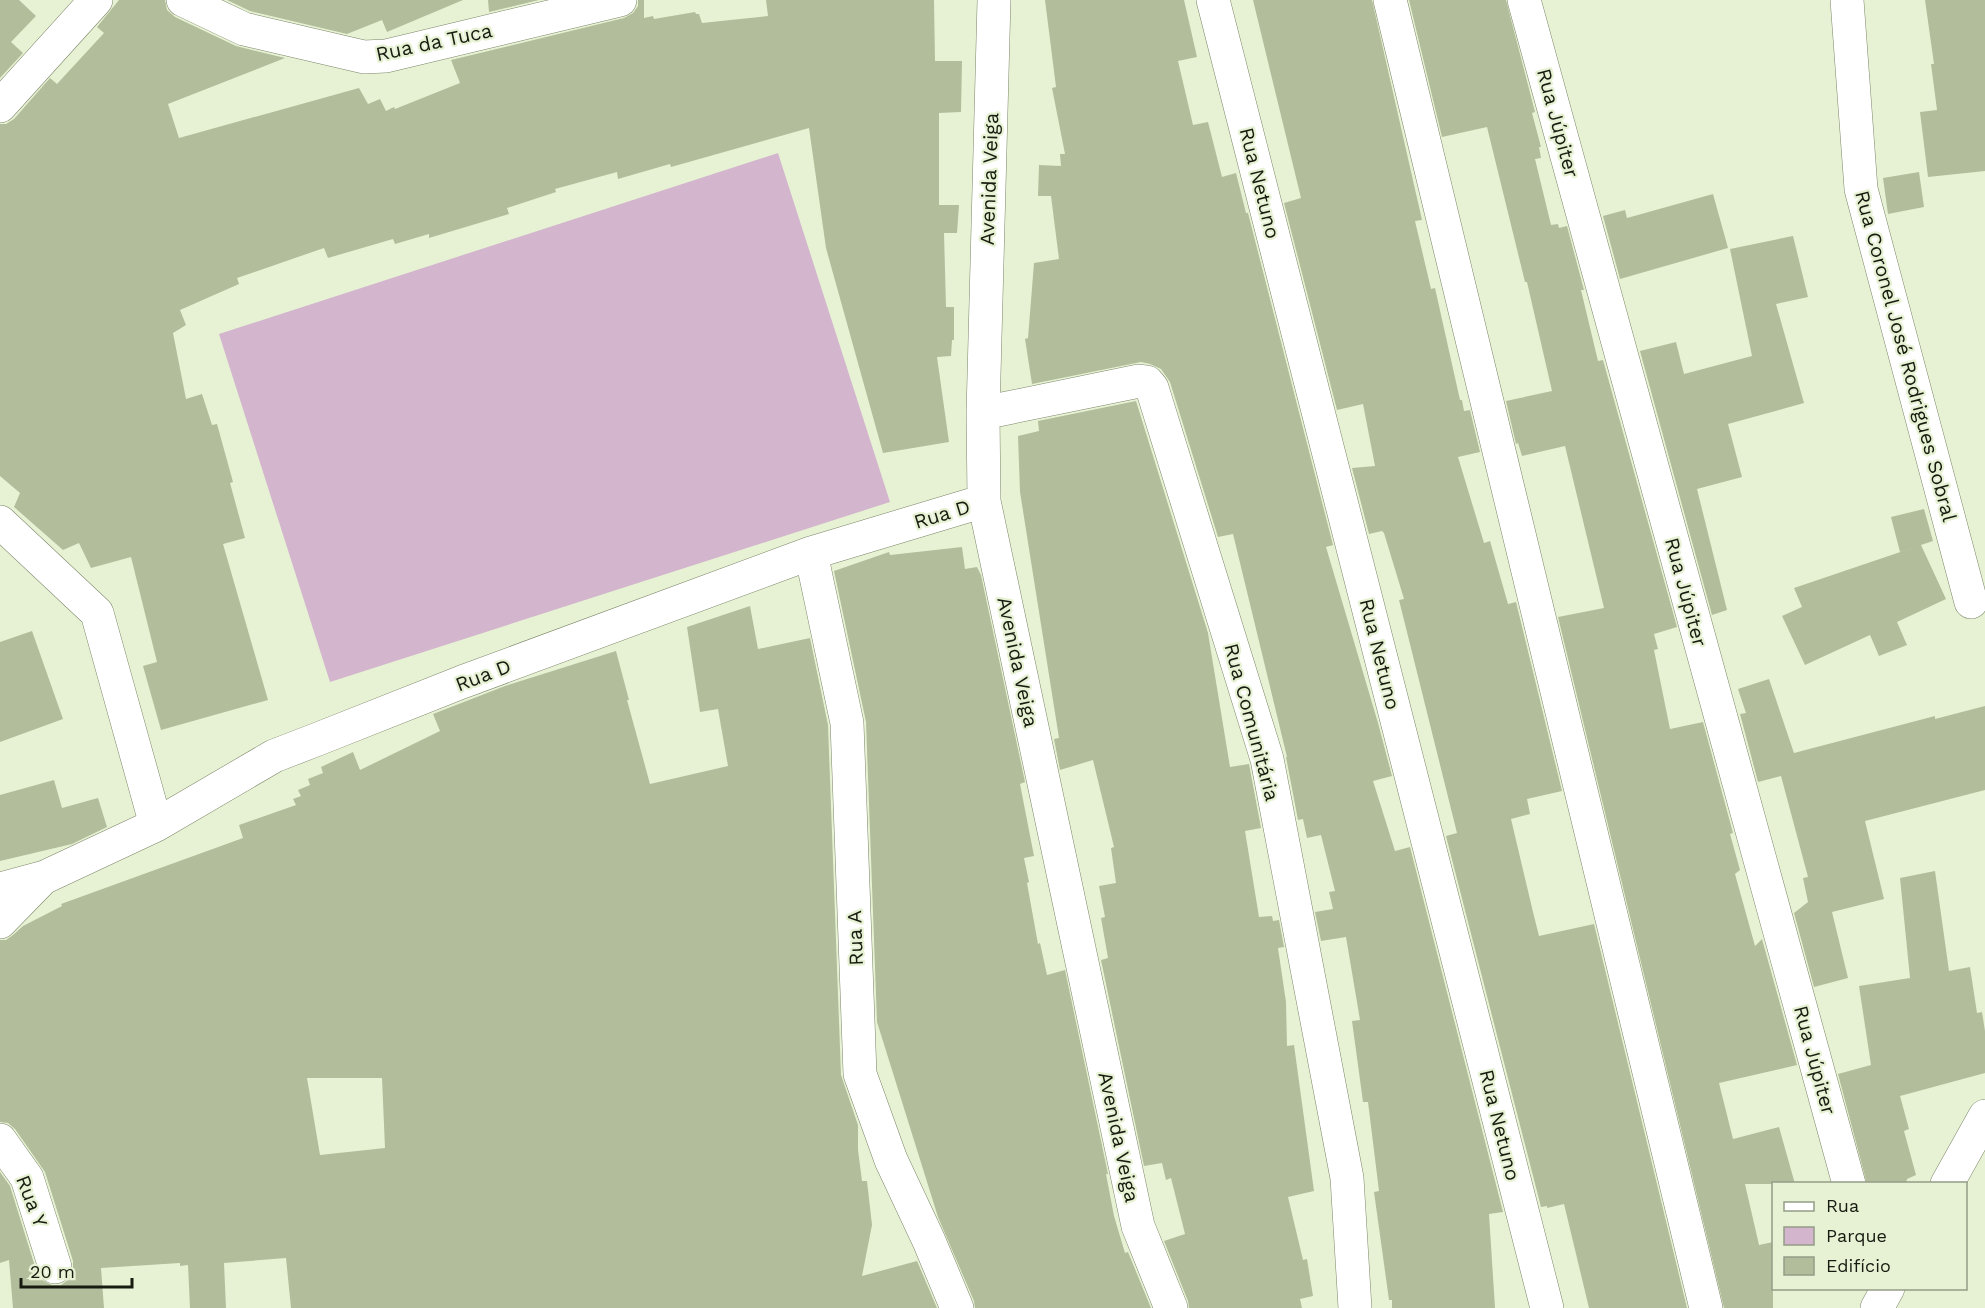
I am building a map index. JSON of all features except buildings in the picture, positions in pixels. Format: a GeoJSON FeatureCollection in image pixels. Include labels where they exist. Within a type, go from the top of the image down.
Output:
{"type":"FeatureCollection","features":[{"type":"Feature","properties":{"kind":"street"},"geometry":{"type":"LineString","coordinates":[[0,106],[96,0]]}},
{"type":"Feature","properties":{"kind":"street","name":"Rua da Tuca"},"geometry":{"type":"LineString","coordinates":[[183,0],[244,29],[364,57],[386,56],[620,0]]}},
{"type":"Feature","properties":{"kind":"street","name":"Avenida Veiga"},"geometry":{"type":"LineString","coordinates":[[994,0],[983,413],[984,501],[1138,1227],[1171,1308]]}},
{"type":"Feature","properties":{"kind":"street","name":"Rua Netuno"},"geometry":{"type":"LineString","coordinates":[[1213,0],[1547,1308]]}},
{"type":"Feature","properties":{"kind":"street"},"geometry":{"type":"LineString","coordinates":[[1390,0],[1706,1308]]}},
{"type":"Feature","properties":{"kind":"street","name":"Rua Júpiter"},"geometry":{"type":"LineString","coordinates":[[1524,0],[1848,1182]]}},
{"type":"Feature","properties":{"kind":"street","name":"Rua Coronel José Rodrigues Sobral"},"geometry":{"type":"LineString","coordinates":[[1847,0],[1861,189],[1971,602]]}},
{"type":"Feature","properties":{"kind":"street","name":"Rua Comunitária"},"geometry":{"type":"LineString","coordinates":[[983,413],[1140,381],[1147,382],[1152,388],[1267,759],[1347,1178],[1355,1308]]}},
{"type":"Feature","properties":{"kind":"street","name":"Rua D"},"geometry":{"type":"LineString","coordinates":[[0,889],[45,877],[156,825],[274,756],[462,682],[811,553],[984,501]]}},
{"type":"Feature","properties":{"kind":"street"},"geometry":{"type":"LineString","coordinates":[[0,522],[97,614],[156,825]]}},
{"type":"Feature","properties":{"kind":"street","name":"Rua A"},"geometry":{"type":"LineString","coordinates":[[811,553],[848,723],[860,1074],[891,1161],[929,1241],[957,1308]]}},
{"type":"Feature","properties":{"kind":"street"},"geometry":{"type":"LineString","coordinates":[[0,922],[45,877]]}},
{"type":"Feature","properties":{"kind":"street"},"geometry":{"type":"LineString","coordinates":[[1948,1182],[1985,1116]]}},
{"type":"Feature","properties":{"kind":"street","name":"Rua Y"},"geometry":{"type":"LineString","coordinates":[[0,1140],[27,1178],[55,1267]]}},
{"type":"Feature","properties":{"kind":"green space"},"geometry":{"type":"Polygon","coordinates":[[[778,153],[890,502],[330,682],[219,334],[778,153]]]}}]}
